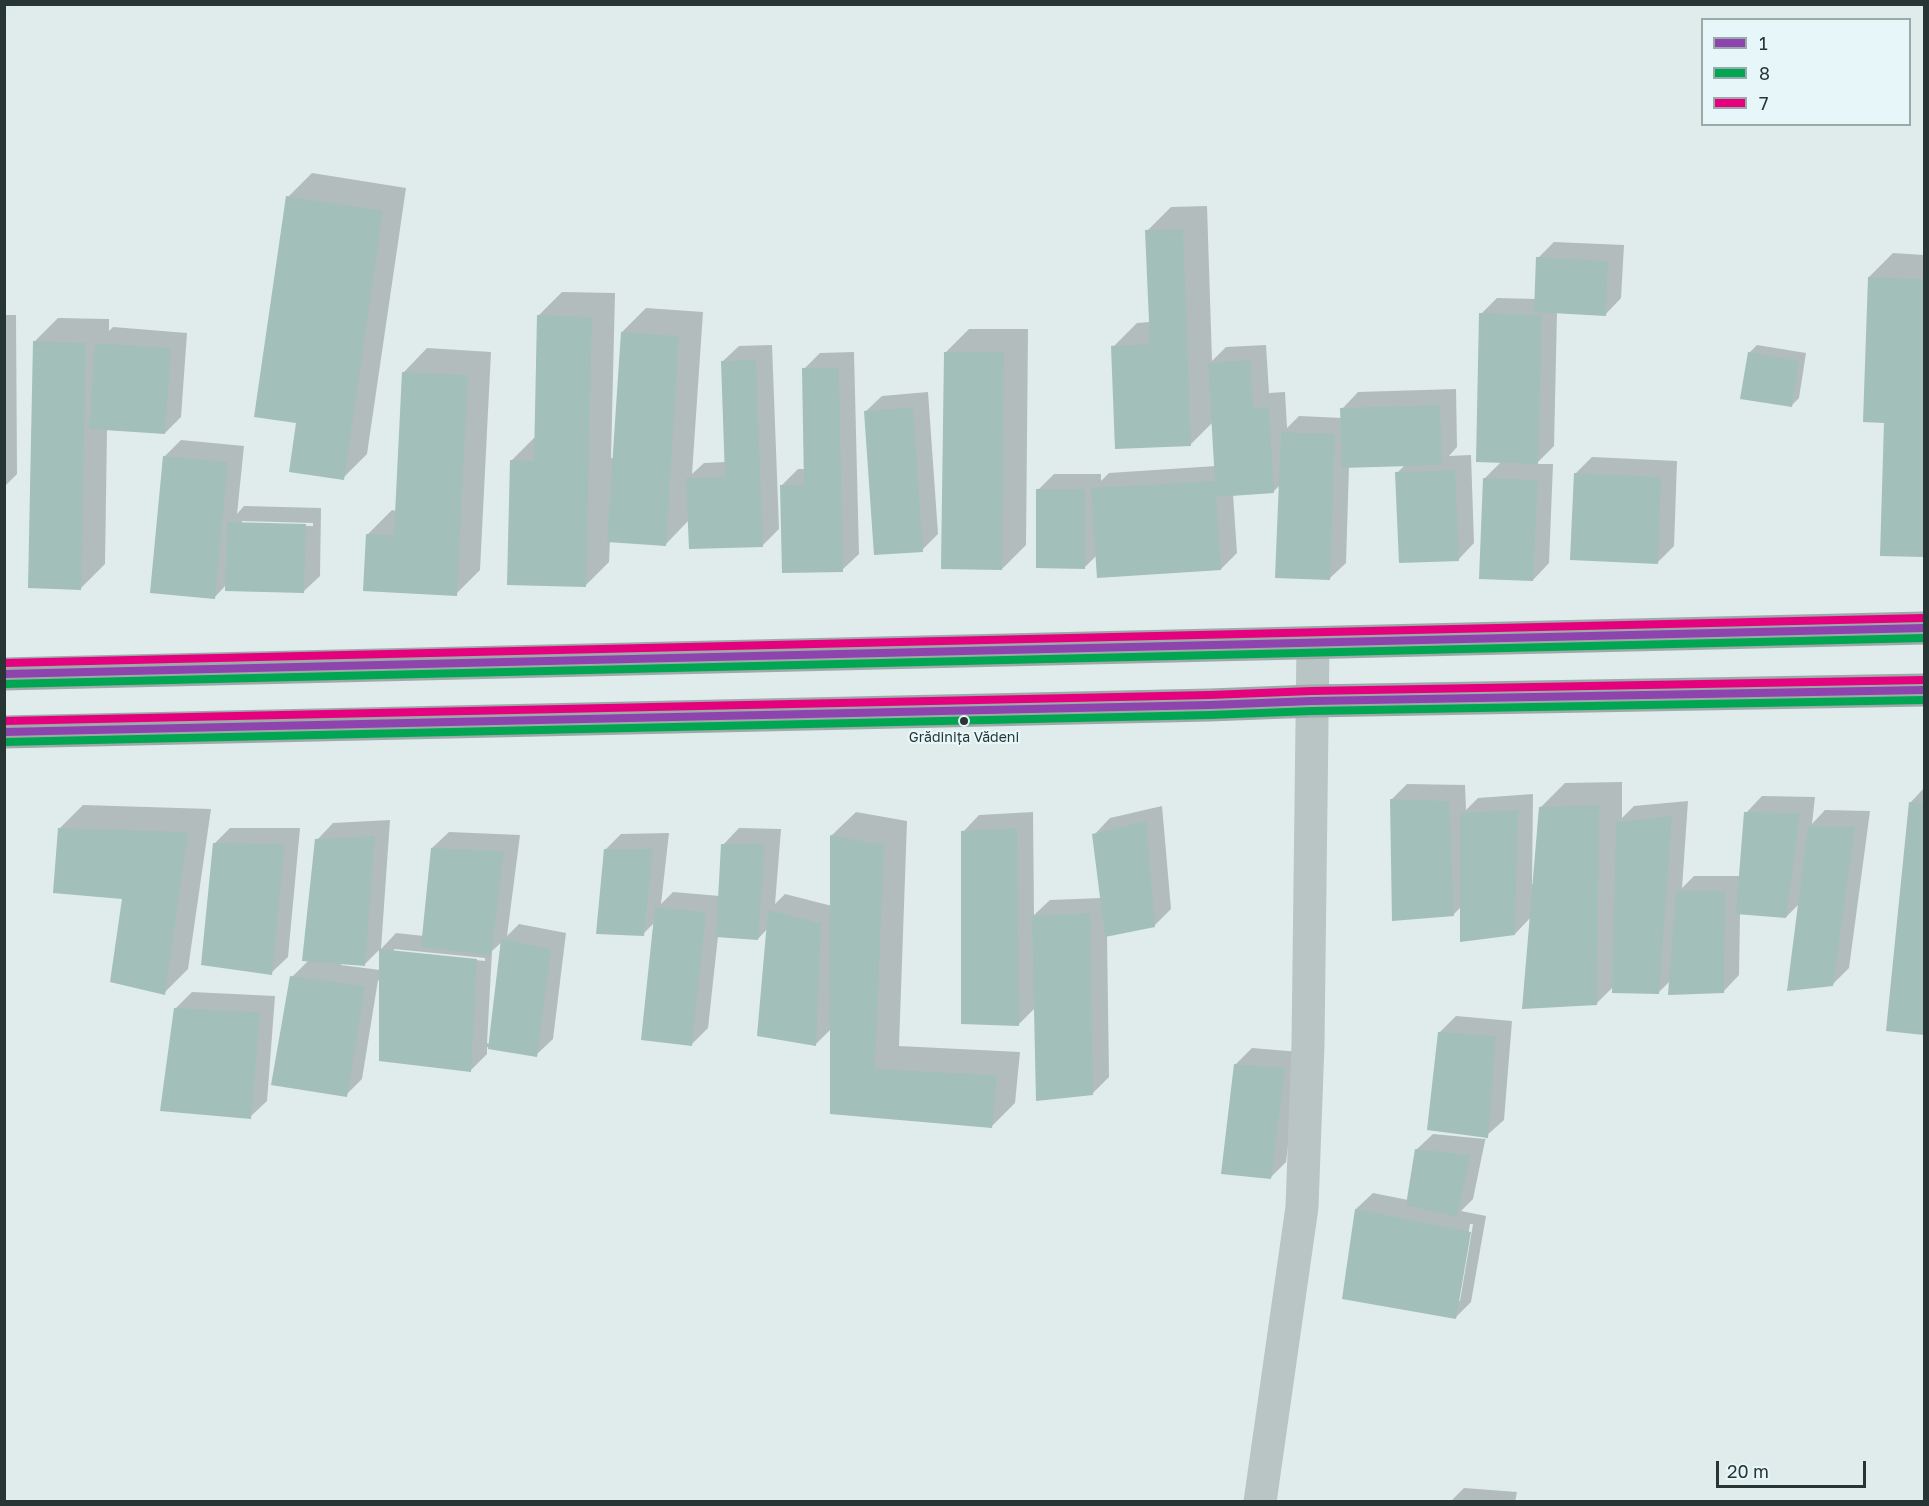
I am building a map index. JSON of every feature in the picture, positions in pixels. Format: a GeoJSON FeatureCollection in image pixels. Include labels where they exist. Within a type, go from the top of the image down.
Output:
{"type":"FeatureCollection","features":[{"type":"Feature","properties":{"kind":"main road"},"geometry":{"type":"LineString","coordinates":[[4,674],[1924,627]]}},
{"type":"Feature","properties":{"kind":"main road"},"geometry":{"type":"LineString","coordinates":[[4,732],[1311,701],[1924,690]]}},
{"type":"Feature","properties":{"kind":"street"},"geometry":{"type":"LineString","coordinates":[[1260,1502],[1302,1207],[1308,1044],[1313,643]]}},
{"type":"Feature","properties":{"kind":"building"},"geometry":{"type":"Polygon","coordinates":[[[286,196],[383,211],[344,480],[289,472],[296,423],[254,417],[286,196]]]}},
{"type":"Feature","properties":{"kind":"building"},"geometry":{"type":"Polygon","coordinates":[[[1183,229],[1191,446],[1115,449],[1111,346],[1150,344],[1145,230],[1183,229]]]}},
{"type":"Feature","properties":{"kind":"building"},"geometry":{"type":"Polygon","coordinates":[[[1536,257],[1608,261],[1606,316],[1534,312],[1536,257]]]}},
{"type":"Feature","properties":{"kind":"building"},"geometry":{"type":"Polygon","coordinates":[[[1868,277],[1924,279],[1924,557],[1880,556],[1884,423],[1863,422],[1868,277]]]}},
{"type":"Feature","properties":{"kind":"building"},"geometry":{"type":"Polygon","coordinates":[[[1479,313],[1542,315],[1538,464],[1476,462],[1479,313]]]}},
{"type":"Feature","properties":{"kind":"building"},"geometry":{"type":"Polygon","coordinates":[[[537,315],[592,317],[586,587],[507,585],[510,460],[534,461],[537,315]]]}},
{"type":"Feature","properties":{"kind":"building"},"geometry":{"type":"Polygon","coordinates":[[[621,332],[679,336],[666,546],[607,542],[621,332]]]}},
{"type":"Feature","properties":{"kind":"building"},"geometry":{"type":"Polygon","coordinates":[[[33,341],[86,343],[81,590],[28,588],[33,341]]]}},
{"type":"Feature","properties":{"kind":"building"},"geometry":{"type":"Polygon","coordinates":[[[95,343],[171,348],[165,434],[89,429],[95,343]]]}},
{"type":"Feature","properties":{"kind":"building"},"geometry":{"type":"Polygon","coordinates":[[[944,352],[1004,352],[1002,570],[941,569],[944,352]]]}},
{"type":"Feature","properties":{"kind":"building"},"geometry":{"type":"Polygon","coordinates":[[[1748,352],[1799,361],[1792,407],[1740,399],[1748,352]]]}},
{"type":"Feature","properties":{"kind":"building"},"geometry":{"type":"Polygon","coordinates":[[[756,360],[763,547],[689,549],[686,478],[725,477],[721,361],[756,360]]]}},
{"type":"Feature","properties":{"kind":"building"},"geometry":{"type":"Polygon","coordinates":[[[1250,360],[1253,408],[1269,407],[1274,493],[1216,497],[1221,570],[1097,578],[1091,488],[1215,481],[1208,363],[1250,360]]]}},
{"type":"Feature","properties":{"kind":"building"},"geometry":{"type":"Polygon","coordinates":[[[802,368],[839,368],[843,572],[782,573],[780,485],[804,485],[802,368]]]}},
{"type":"Feature","properties":{"kind":"building"},"geometry":{"type":"Polygon","coordinates":[[[402,372],[468,375],[457,596],[363,591],[366,534],[394,535],[402,372]]]}},
{"type":"Feature","properties":{"kind":"building"},"geometry":{"type":"Polygon","coordinates":[[[1440,405],[1442,465],[1342,468],[1340,408],[1440,405]]]}},
{"type":"Feature","properties":{"kind":"building"},"geometry":{"type":"Polygon","coordinates":[[[913,407],[923,552],[874,555],[864,411],[913,407]]]}},
{"type":"Feature","properties":{"kind":"building"},"geometry":{"type":"Polygon","coordinates":[[[1281,432],[1335,434],[1330,580],[1275,578],[1281,432]]]}},
{"type":"Feature","properties":{"kind":"building"},"geometry":{"type":"Polygon","coordinates":[[[163,456],[228,462],[215,599],[150,593],[163,456]]]}},
{"type":"Feature","properties":{"kind":"building"},"geometry":{"type":"Polygon","coordinates":[[[1455,470],[1459,561],[1399,563],[1395,472],[1455,470]]]}},
{"type":"Feature","properties":{"kind":"building"},"geometry":{"type":"Polygon","coordinates":[[[1574,473],[1661,477],[1658,564],[1570,560],[1574,473]]]}},
{"type":"Feature","properties":{"kind":"building"},"geometry":{"type":"Polygon","coordinates":[[[1483,478],[1538,480],[1533,581],[1479,579],[1483,478]]]}},
{"type":"Feature","properties":{"kind":"building"},"geometry":{"type":"Polygon","coordinates":[[[1036,489],[1085,489],[1085,569],[1036,568],[1036,489]]]}},
{"type":"Feature","properties":{"kind":"building"},"geometry":{"type":"Polygon","coordinates":[[[227,522],[306,524],[304,593],[225,591],[227,522]]]}},
{"type":"Feature","properties":{"kind":"building"},"geometry":{"type":"Polygon","coordinates":[[[1390,799],[1449,801],[1454,916],[1392,921],[1390,799]]]}},
{"type":"Feature","properties":{"kind":"building"},"geometry":{"type":"Polygon","coordinates":[[[1909,802],[1924,803],[1924,1035],[1886,1031],[1909,802]]]}},
{"type":"Feature","properties":{"kind":"building"},"geometry":{"type":"Polygon","coordinates":[[[1599,805],[1597,1005],[1522,1009],[1539,807],[1599,805]]]}},
{"type":"Feature","properties":{"kind":"building"},"geometry":{"type":"Polygon","coordinates":[[[1518,810],[1515,935],[1460,942],[1460,813],[1518,810]]]}},
{"type":"Feature","properties":{"kind":"building"},"geometry":{"type":"Polygon","coordinates":[[[1744,812],[1800,813],[1786,918],[1736,914],[1744,812]]]}},
{"type":"Feature","properties":{"kind":"building"},"geometry":{"type":"Polygon","coordinates":[[[1672,816],[1659,994],[1612,993],[1616,822],[1672,816]]]}},
{"type":"Feature","properties":{"kind":"building"},"geometry":{"type":"Polygon","coordinates":[[[1146,821],[1155,927],[1105,937],[1092,834],[1146,821]]]}},
{"type":"Feature","properties":{"kind":"building"},"geometry":{"type":"Polygon","coordinates":[[[1808,826],[1855,827],[1833,986],[1787,991],[1808,826]]]}},
{"type":"Feature","properties":{"kind":"building"},"geometry":{"type":"Polygon","coordinates":[[[58,828],[188,832],[165,995],[110,982],[122,899],[53,893],[58,828]]]}},
{"type":"Feature","properties":{"kind":"building"},"geometry":{"type":"Polygon","coordinates":[[[1017,828],[1019,1026],[961,1024],[961,831],[1017,828]]]}},
{"type":"Feature","properties":{"kind":"building"},"geometry":{"type":"Polygon","coordinates":[[[830,835],[884,845],[875,1069],[997,1075],[992,1128],[830,1114],[830,835]]]}},
{"type":"Feature","properties":{"kind":"building"},"geometry":{"type":"Polygon","coordinates":[[[375,836],[365,966],[302,961],[315,839],[375,836]]]}},
{"type":"Feature","properties":{"kind":"building"},"geometry":{"type":"Polygon","coordinates":[[[213,843],[285,844],[272,975],[201,965],[213,843]]]}},
{"type":"Feature","properties":{"kind":"building"},"geometry":{"type":"Polygon","coordinates":[[[721,844],[765,844],[758,940],[716,937],[721,844]]]}},
{"type":"Feature","properties":{"kind":"building"},"geometry":{"type":"Polygon","coordinates":[[[431,848],[504,851],[491,955],[421,947],[431,848]]]}},
{"type":"Feature","properties":{"kind":"building"},"geometry":{"type":"Polygon","coordinates":[[[604,849],[653,849],[644,936],[596,934],[604,849]]]}},
{"type":"Feature","properties":{"kind":"building"},"geometry":{"type":"Polygon","coordinates":[[[1676,891],[1725,891],[1724,993],[1668,995],[1676,891]]]}},
{"type":"Feature","properties":{"kind":"building"},"geometry":{"type":"Polygon","coordinates":[[[655,907],[706,912],[692,1046],[641,1040],[655,907]]]}},
{"type":"Feature","properties":{"kind":"building"},"geometry":{"type":"Polygon","coordinates":[[[768,910],[821,923],[816,1046],[757,1036],[768,910]]]}},
{"type":"Feature","properties":{"kind":"building"},"geometry":{"type":"Polygon","coordinates":[[[1090,913],[1093,1095],[1036,1101],[1032,916],[1090,913]]]}},
{"type":"Feature","properties":{"kind":"building"},"geometry":{"type":"Polygon","coordinates":[[[501,939],[551,949],[537,1057],[488,1049],[501,939]]]}},
{"type":"Feature","properties":{"kind":"building"},"geometry":{"type":"Polygon","coordinates":[[[379,949],[477,959],[471,1072],[379,1061],[379,949]]]}},
{"type":"Feature","properties":{"kind":"building"},"geometry":{"type":"Polygon","coordinates":[[[290,976],[365,986],[347,1097],[271,1085],[290,976]]]}},
{"type":"Feature","properties":{"kind":"building"},"geometry":{"type":"Polygon","coordinates":[[[174,1008],[260,1012],[251,1119],[160,1111],[174,1008]]]}},
{"type":"Feature","properties":{"kind":"building"},"geometry":{"type":"Polygon","coordinates":[[[1438,1032],[1496,1036],[1488,1138],[1427,1130],[1438,1032]]]}},
{"type":"Feature","properties":{"kind":"building"},"geometry":{"type":"Polygon","coordinates":[[[1234,1064],[1285,1068],[1271,1179],[1221,1174],[1234,1064]]]}},
{"type":"Feature","properties":{"kind":"building"},"geometry":{"type":"Polygon","coordinates":[[[1415,1149],[1470,1155],[1457,1217],[1406,1205],[1415,1149]]]}},
{"type":"Feature","properties":{"kind":"building"},"geometry":{"type":"Polygon","coordinates":[[[1355,1209],[1471,1232],[1456,1319],[1342,1299],[1355,1209]]]}},
{"type":"Feature","properties":{"kind":"transit line","name":"7"},"geometry":{"type":"LineString","coordinates":[[4,663],[1924,618]]}},
{"type":"Feature","properties":{"kind":"transit line","name":"1"},"geometry":{"type":"LineString","coordinates":[[4,674],[1924,628]]}},
{"type":"Feature","properties":{"kind":"transit line","name":"8"},"geometry":{"type":"LineString","coordinates":[[4,684],[1924,638]]}},
{"type":"Feature","properties":{"kind":"transit line","name":"7"},"geometry":{"type":"LineString","coordinates":[[4,721],[1312,691],[1924,680]]}},
{"type":"Feature","properties":{"kind":"transit line","name":"1"},"geometry":{"type":"LineString","coordinates":[[4,732],[1312,701],[1924,690]]}},
{"type":"Feature","properties":{"kind":"transit line","name":"8"},"geometry":{"type":"LineString","coordinates":[[4,742],[1312,711],[1924,700]]}},
{"type":"Feature","properties":{"kind":"place","name":"Grădinița Vădeni"},"geometry":{"type":"Point","coordinates":[964,721]}}]}
